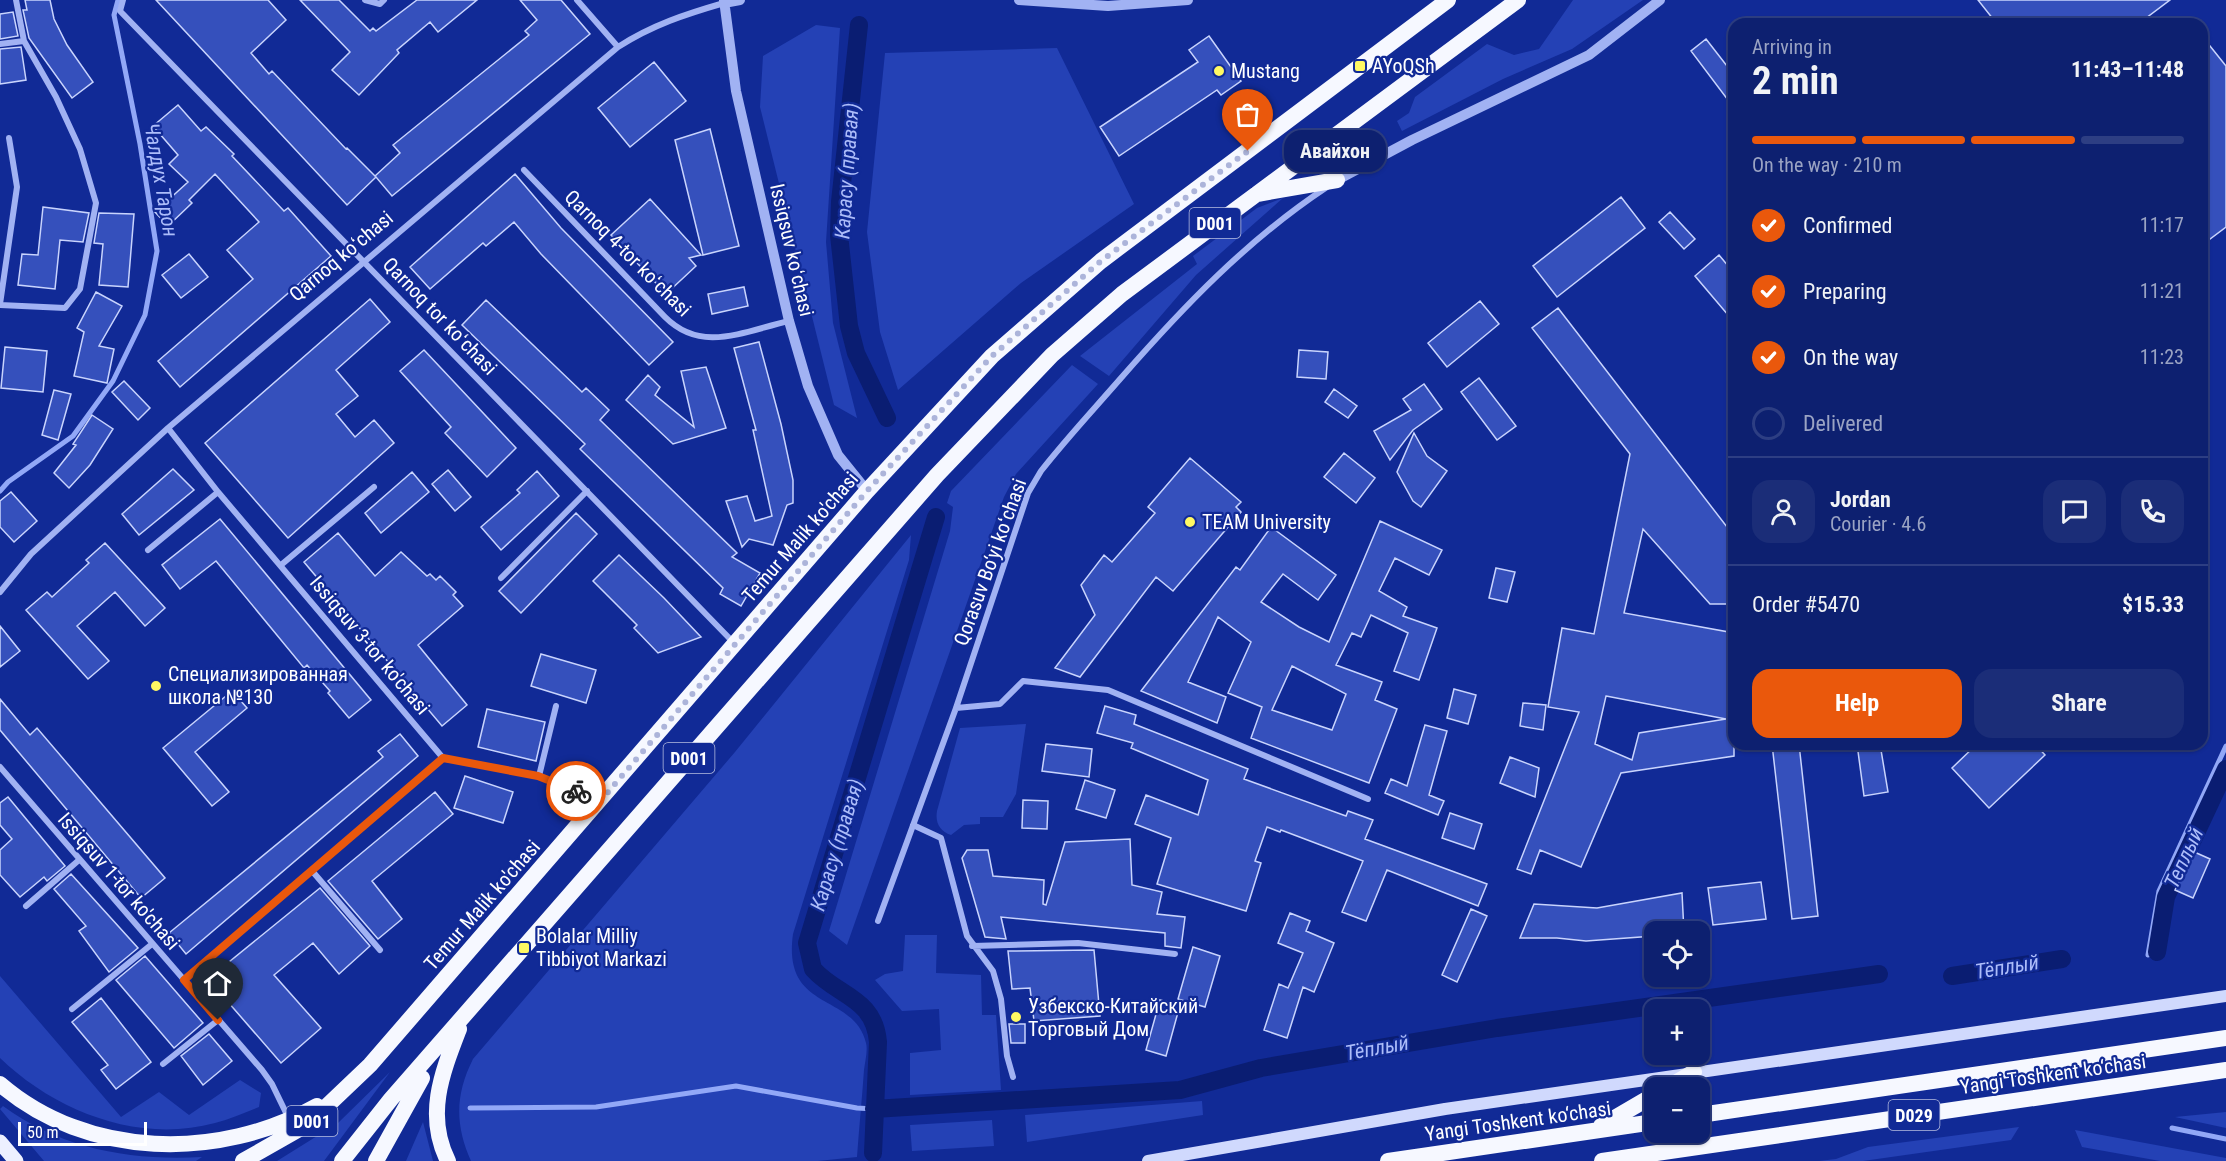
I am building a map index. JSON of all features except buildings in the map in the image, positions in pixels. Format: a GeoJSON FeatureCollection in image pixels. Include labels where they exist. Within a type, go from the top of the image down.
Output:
{"type":"FeatureCollection","features":[{"type":"Feature","properties":{"kind":"highway","name":"Temur Malik ko'chasi"},"geometry":{"type":"LineString","coordinates":[[292,1127],[370,1065],[916,435],[992,356],[1063,292],[1448,0]]}},
{"type":"Feature","properties":{"kind":"highway","name":"D001"},"geometry":{"type":"LineString","coordinates":[[342,1161],[377,1116],[915,500],[1014,394],[1086,324],[1122,294],[1518,0]]}},
{"type":"Feature","properties":{"kind":"highway"},"geometry":{"type":"LineString","coordinates":[[1253,195],[1337,180]]}},
{"type":"Feature","properties":{"kind":"highway","name":"D001"},"geometry":{"type":"LineString","coordinates":[[376,1161],[409,1097],[464,1017]]}},
{"type":"Feature","properties":{"kind":"highway"},"geometry":{"type":"LineString","coordinates":[[448,1161],[438,1130],[437,1091],[464,1017]]}},
{"type":"Feature","properties":{"kind":"highway","name":"Yangi Toshkent ko‘chasi"},"geometry":{"type":"LineString","coordinates":[[1710,1114],[2226,1038]]}},
{"type":"Feature","properties":{"kind":"highway","name":"Yangi Toshkent ko‘chasi"},"geometry":{"type":"LineString","coordinates":[[1602,1161],[2226,1070]]}},
{"type":"Feature","properties":{"kind":"highway"},"geometry":{"type":"LineString","coordinates":[[1686,1077],[1694,1072]]}},
{"type":"Feature","properties":{"kind":"highway"},"geometry":{"type":"LineString","coordinates":[[0,1084],[24,1103],[54,1121],[98,1138],[120,1143],[165,1146],[207,1144],[292,1127]]}},
{"type":"Feature","properties":{"kind":"highway"},"geometry":{"type":"LineString","coordinates":[[1591,1131],[1644,1101]]}},
{"type":"Feature","properties":{"kind":"highway","name":"Yangi Toshkent ko‘chasi"},"geometry":{"type":"LineString","coordinates":[[1388,1161],[1644,1123]]}},
{"type":"Feature","properties":{"kind":"highway","name":"D001"},"geometry":{"type":"LineString","coordinates":[[243,1161],[292,1127]]}},
{"type":"Feature","properties":{"kind":"main road"},"geometry":{"type":"LineString","coordinates":[[1148,1161],[1445,1109],[2226,996]]}},
{"type":"Feature","properties":{"kind":"main road"},"geometry":{"type":"LineString","coordinates":[[0,1142],[16,1161]]}},
{"type":"Feature","properties":{"kind":"street"},"geometry":{"type":"LineString","coordinates":[[9,138],[17,187],[0,304],[65,308],[80,289],[96,203],[80,149],[56,97],[24,41],[16,0]]}},
{"type":"Feature","properties":{"kind":"street","name":"Qarnoq tor koʻchasi"},"geometry":{"type":"LineString","coordinates":[[123,0],[120,11],[735,644]]}},
{"type":"Feature","properties":{"kind":"street"},"geometry":{"type":"LineString","coordinates":[[365,0],[380,4],[384,0]]}},
{"type":"Feature","properties":{"kind":"street"},"geometry":{"type":"LineString","coordinates":[[577,0],[618,47]]}},
{"type":"Feature","properties":{"kind":"street","name":"Qarnoq koʻchasi"},"geometry":{"type":"LineString","coordinates":[[0,592],[31,554],[168,428],[618,47],[654,26],[724,1],[740,0]]}},
{"type":"Feature","properties":{"kind":"street"},"geometry":{"type":"LineString","coordinates":[[1019,0],[1108,6],[1188,0]]}},
{"type":"Feature","properties":{"kind":"street"},"geometry":{"type":"LineString","coordinates":[[1337,180],[1412,140],[1589,55],[1660,0]]}},
{"type":"Feature","properties":{"kind":"street","name":"Issiqsuv koʻchasi"},"geometry":{"type":"LineString","coordinates":[[724,1],[736,91],[789,321],[808,386],[838,455],[867,491]]}},
{"type":"Feature","properties":{"kind":"street"},"geometry":{"type":"LineString","coordinates":[[0,44],[24,41]]}},
{"type":"Feature","properties":{"kind":"street","name":"Qarnoq 4-tor koʻchasi"},"geometry":{"type":"LineString","coordinates":[[524,170],[669,322],[682,332],[707,340],[789,321]]}},
{"type":"Feature","properties":{"kind":"street","name":"Qorasuv Bo‘yi koʻchasi"},"geometry":{"type":"LineString","coordinates":[[878,921],[956,708],[1028,493],[1041,471],[1166,326],[1219,272],[1264,231],[1337,180]]}},
{"type":"Feature","properties":{"kind":"street","name":"Issiqsuv 3-tor ko'chasi"},"geometry":{"type":"LineString","coordinates":[[168,428],[218,492],[443,758]]}},
{"type":"Feature","properties":{"kind":"street"},"geometry":{"type":"LineString","coordinates":[[281,565],[374,487]]}},
{"type":"Feature","properties":{"kind":"street"},"geometry":{"type":"LineString","coordinates":[[501,578],[587,491]]}},
{"type":"Feature","properties":{"kind":"street"},"geometry":{"type":"LineString","coordinates":[[148,550],[218,492]]}},
{"type":"Feature","properties":{"kind":"street"},"geometry":{"type":"LineString","coordinates":[[956,708],[1000,704],[1023,681],[1108,690],[1368,799]]}},
{"type":"Feature","properties":{"kind":"street"},"geometry":{"type":"LineString","coordinates":[[538,776],[556,706]]}},
{"type":"Feature","properties":{"kind":"street"},"geometry":{"type":"LineString","coordinates":[[184,980],[313,872],[443,758],[538,776],[578,792],[596,806]]}},
{"type":"Feature","properties":{"kind":"street","name":"Issiqsuv 1-tor ko'chasi"},"geometry":{"type":"LineString","coordinates":[[0,766],[272,1084],[292,1127]]}},
{"type":"Feature","properties":{"kind":"street"},"geometry":{"type":"LineString","coordinates":[[913,825],[941,838],[967,936],[972,946],[993,971],[1001,999],[1013,1077]]}},
{"type":"Feature","properties":{"kind":"street"},"geometry":{"type":"LineString","coordinates":[[26,906],[79,860]]}},
{"type":"Feature","properties":{"kind":"street"},"geometry":{"type":"LineString","coordinates":[[313,872],[380,950]]}},
{"type":"Feature","properties":{"kind":"street"},"geometry":{"type":"LineString","coordinates":[[72,1009],[152,944]]}},
{"type":"Feature","properties":{"kind":"street"},"geometry":{"type":"LineString","coordinates":[[972,946],[1078,944],[1175,954]]}},
{"type":"Feature","properties":{"kind":"street"},"geometry":{"type":"LineString","coordinates":[[163,1064],[218,1020]]}},
{"type":"Feature","properties":{"kind":"shaded area"},"geometry":{"type":"Polygon","coordinates":[[[1573,0],[1643,0],[1572,49],[1503,79],[1402,131],[1397,121],[1409,113],[1415,97],[1487,44],[1514,55],[1539,49],[1573,0]]]}},
{"type":"Feature","properties":{"kind":"shaded area"},"geometry":{"type":"Polygon","coordinates":[[[816,25],[840,28],[826,242],[833,323],[857,418],[834,405],[760,107],[763,56],[816,25]]]}},
{"type":"Feature","properties":{"kind":"shaded area"},"geometry":{"type":"Polygon","coordinates":[[[1057,48],[1134,204],[1021,283],[898,390],[880,332],[867,232],[885,53],[1057,48]]]}},
{"type":"Feature","properties":{"kind":"shaded area"},"geometry":{"type":"Polygon","coordinates":[[[1283,198],[1196,275],[1109,376],[1080,356],[1197,264],[1193,256],[1257,208],[1283,198]]]}},
{"type":"Feature","properties":{"kind":"shaded area"},"geometry":{"type":"Polygon","coordinates":[[[1072,365],[1098,384],[1016,474],[1004,497],[847,945],[829,931],[950,531],[953,507],[947,503],[951,491],[1072,365]]]}},
{"type":"Feature","properties":{"kind":"shaded area"},"geometry":{"type":"Polygon","coordinates":[[[911,535],[909,560],[793,934],[792,959],[798,977],[808,990],[848,1016],[859,1027],[866,1043],[857,1157],[818,1161],[471,1161],[462,1135],[459,1110],[463,1085],[473,1059],[735,752],[911,535]]]}},
{"type":"Feature","properties":{"kind":"shaded area"},"geometry":{"type":"Polygon","coordinates":[[[1026,724],[1016,794],[1003,817],[980,817],[980,824],[964,825],[951,835],[944,831],[939,826],[937,811],[960,728],[1026,724]]]}},
{"type":"Feature","properties":{"kind":"shaded area"},"geometry":{"type":"Polygon","coordinates":[[[905,935],[937,935],[936,973],[981,975],[982,1015],[996,1015],[1001,1090],[910,1095],[910,1053],[941,1050],[939,1009],[902,1011],[875,980],[885,974],[903,971],[905,935]]]}},
{"type":"Feature","properties":{"kind":"shaded area"},"geometry":{"type":"Polygon","coordinates":[[[0,976],[121,1117],[159,1092],[189,1115],[240,1080],[261,1093],[259,1107],[215,1123],[186,1128],[157,1129],[128,1126],[72,1107],[22,1077],[0,1058],[0,976]]]}},
{"type":"Feature","properties":{"kind":"shaded area"},"geometry":{"type":"Polygon","coordinates":[[[390,1072],[324,1161],[277,1161],[338,1123],[390,1072]]]}},
{"type":"Feature","properties":{"kind":"shaded area"},"geometry":{"type":"Polygon","coordinates":[[[1202,1101],[1203,1115],[1027,1142],[1025,1115],[1202,1101]]]}},
{"type":"Feature","properties":{"kind":"shaded area"},"geometry":{"type":"Polygon","coordinates":[[[3,1106],[49,1133],[98,1149],[149,1157],[202,1157],[196,1161],[44,1161],[0,1109],[3,1106]]]}},
{"type":"Feature","properties":{"kind":"shaded area"},"geometry":{"type":"Polygon","coordinates":[[[2226,1112],[2226,1128],[2175,1117],[2226,1112]]]}},
{"type":"Feature","properties":{"kind":"shaded area"},"geometry":{"type":"Polygon","coordinates":[[[992,1120],[994,1146],[912,1151],[910,1125],[992,1120]]]}},
{"type":"Feature","properties":{"kind":"shaded area"},"geometry":{"type":"Polygon","coordinates":[[[423,1122],[433,1161],[406,1161],[423,1122]]]}},
{"type":"Feature","properties":{"kind":"shaded area"},"geometry":{"type":"Polygon","coordinates":[[[2019,1127],[2011,1140],[1863,1161],[1819,1161],[1836,1159],[1868,1147],[2019,1127]]]}},
{"type":"Feature","properties":{"kind":"shaded area"},"geometry":{"type":"Polygon","coordinates":[[[2075,1130],[2226,1158],[2226,1161],[2160,1161],[2082,1147],[2075,1130]]]}},
{"type":"Feature","properties":{"kind":"waterway","name":"Чалдух Тарон"},"geometry":{"type":"LineString","coordinates":[[0,491],[8,482],[73,436],[113,381],[145,315],[157,251],[140,144],[114,15],[118,0]]}},
{"type":"Feature","properties":{"kind":"waterway","name":"Карасу (правая)"},"geometry":{"type":"LineString","coordinates":[[859,25],[840,202],[839,235],[849,326],[856,353],[887,418]]}},
{"type":"Feature","properties":{"kind":"waterway","name":"Карасу (правая)"},"geometry":{"type":"LineString","coordinates":[[873,1153],[878,1042],[875,1027],[870,1016],[862,1007],[813,969],[807,943],[936,517]]}},
{"type":"Feature","properties":{"kind":"waterway"},"geometry":{"type":"LineString","coordinates":[[2148,955],[2159,891],[2226,746]]}},
{"type":"Feature","properties":{"kind":"waterway","name":"Теплый"},"geometry":{"type":"LineString","coordinates":[[2157,952],[2166,897],[2226,769]]}},
{"type":"Feature","properties":{"kind":"waterway","name":"Тёплый"},"geometry":{"type":"LineString","coordinates":[[1952,976],[2062,959]]}},
{"type":"Feature","properties":{"kind":"waterway","name":"Тёплый"},"geometry":{"type":"LineString","coordinates":[[874,1109],[1180,1090],[1261,1068],[1497,1028],[1879,974]]}},
{"type":"Feature","properties":{"kind":"waterway"},"geometry":{"type":"LineString","coordinates":[[470,1108],[596,1107],[736,1086],[857,1108],[874,1109]]}},
{"type":"Feature","properties":{"kind":"waterway"},"geometry":{"type":"LineString","coordinates":[[2172,1128],[2226,1139]]}},
{"type":"Feature","properties":{"kind":"way so far"},"geometry":{"type":"LineString","coordinates":[[576,791],[596,806],[916,435],[992,356],[1101,261],[1248,151]]}},
{"type":"Feature","properties":{"kind":"place","name":"AYoQSh"},"geometry":{"type":"Point","coordinates":[1360,66]}},
{"type":"Feature","properties":{"kind":"place","name":"Mustang"},"geometry":{"type":"Point","coordinates":[1219,71]}},
{"type":"Feature","properties":{"kind":"place","name":"Авайхон"},"geometry":{"type":"Point","coordinates":[1248,151]}},
{"type":"Feature","properties":{"kind":"place","name":"TEAM University"},"geometry":{"type":"Point","coordinates":[1190,522]}},
{"type":"Feature","properties":{"kind":"place","name":"Специализированная школа №130"},"geometry":{"type":"Point","coordinates":[156,686]}},
{"type":"Feature","properties":{"kind":"place","name":"Bolalar Milliy Tibbiyot Markazi"},"geometry":{"type":"Point","coordinates":[524,948]}},
{"type":"Feature","properties":{"kind":"place","name":"Узбекско-Китайский Торговый Дом"},"geometry":{"type":"Point","coordinates":[1016,1017]}},
{"type":"Feature","properties":{"kind":"route"},"geometry":{"type":"LineString","coordinates":[[218,1020],[184,980],[313,872],[443,758],[538,776],[576,791]]}}]}
